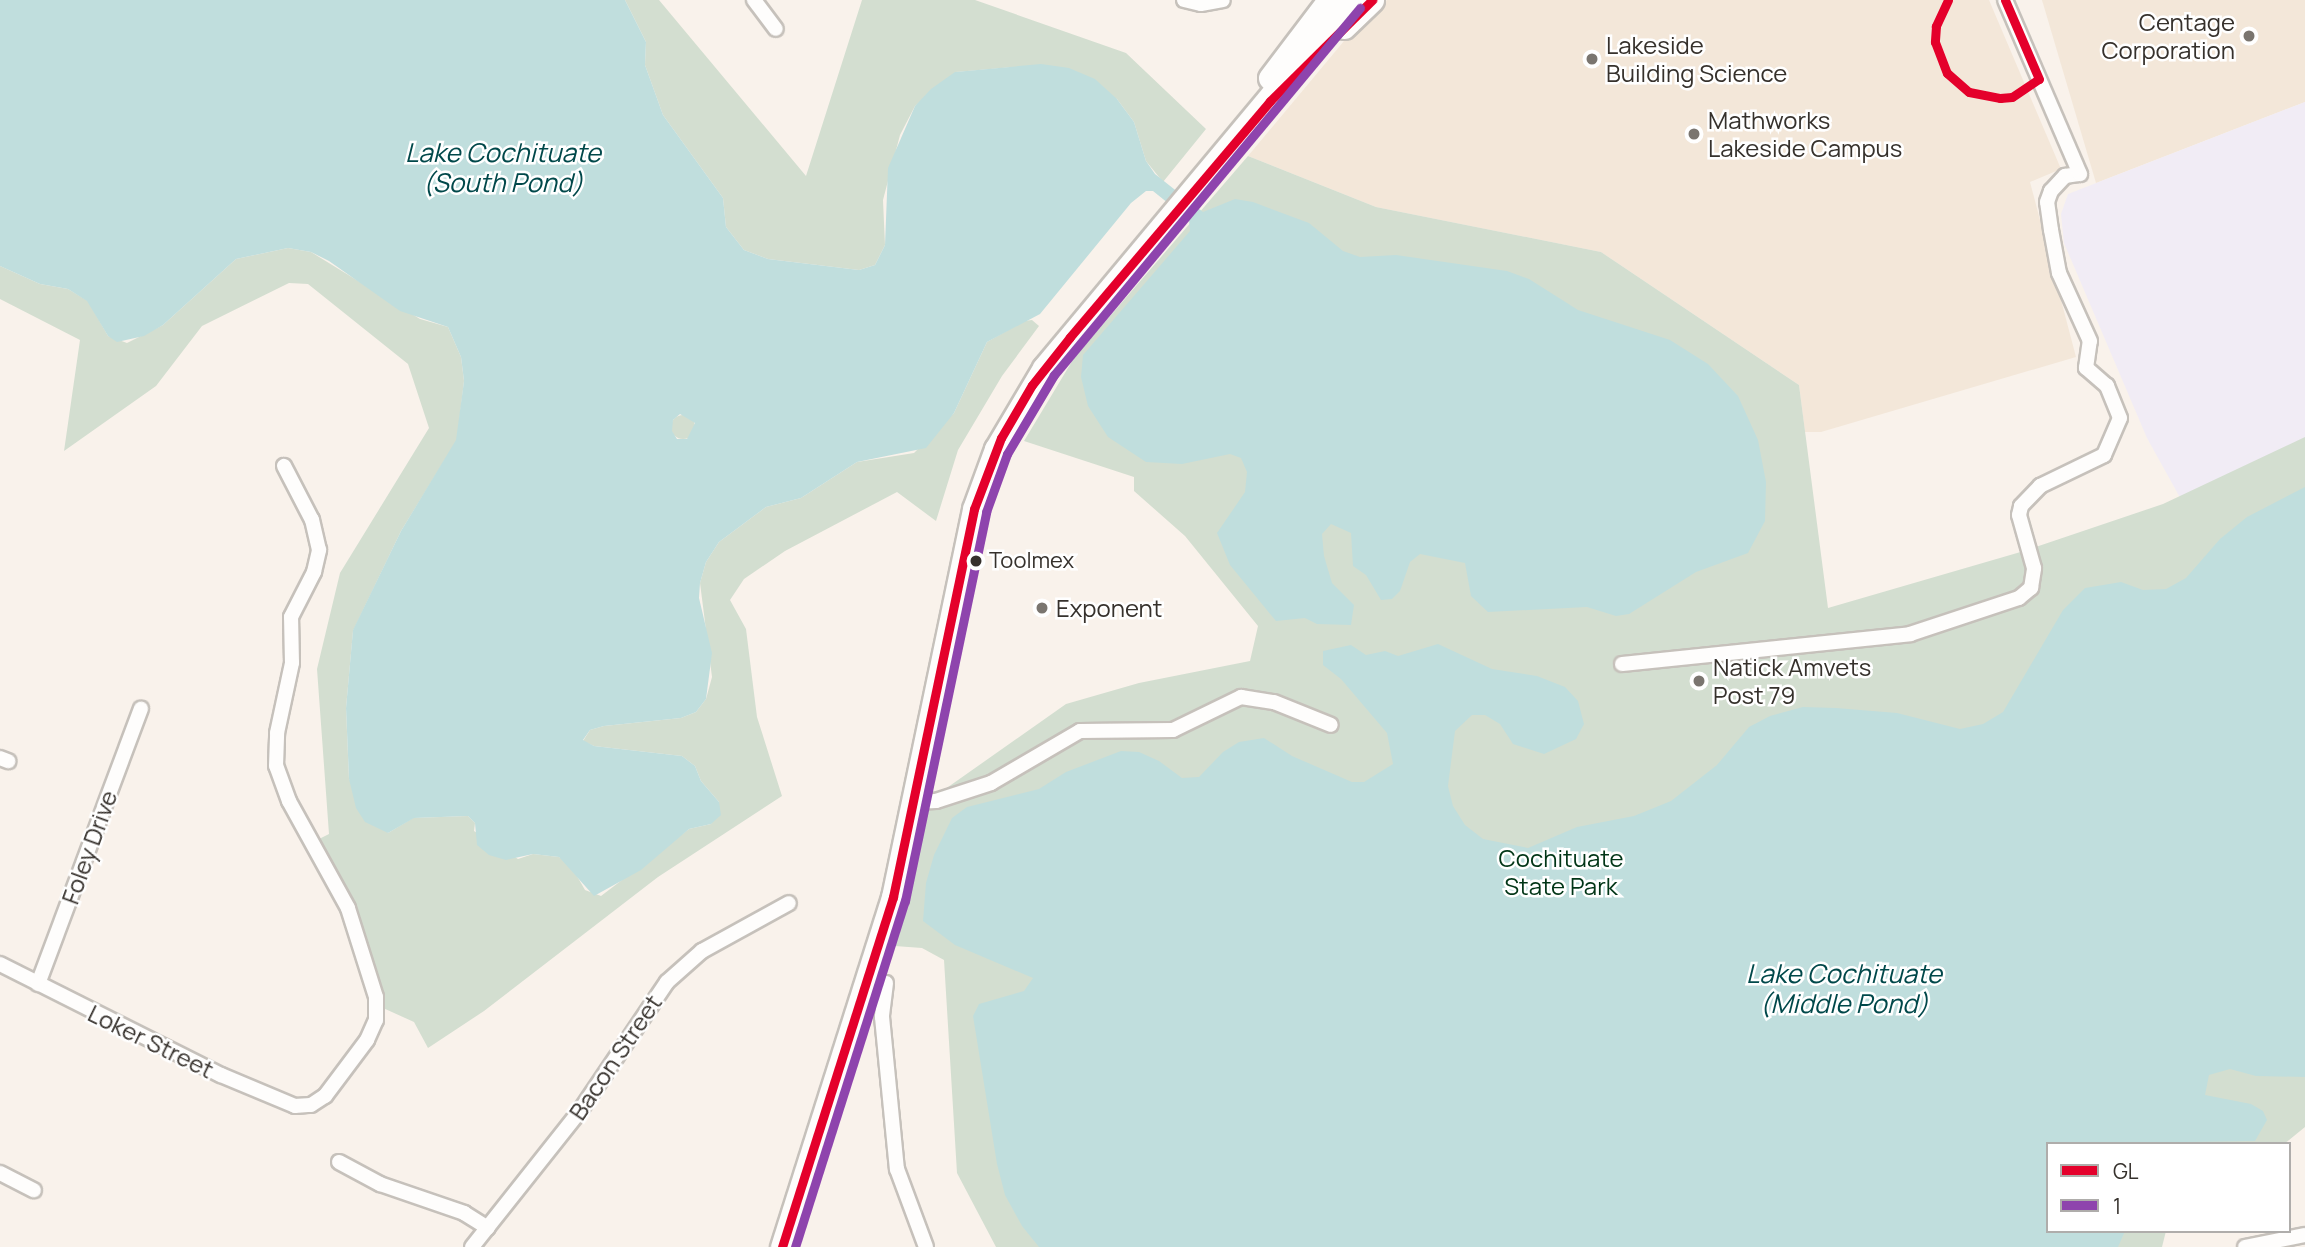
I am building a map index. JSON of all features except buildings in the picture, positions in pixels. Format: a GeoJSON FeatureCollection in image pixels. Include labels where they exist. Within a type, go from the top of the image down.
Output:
{"type":"FeatureCollection","features":[{"type":"Feature","properties":{"kind":"highway"},"geometry":{"type":"LineString","coordinates":[[1302,36],[1323,0]]}},
{"type":"Feature","properties":{"kind":"highway"},"geometry":{"type":"LineString","coordinates":[[782,1247],[884,926],[915,802],[974,509],[993,456],[1044,368],[1184,193],[1329,0]]}},
{"type":"Feature","properties":{"kind":"highway"},"geometry":{"type":"LineString","coordinates":[[1270,101],[1351,0]]}},
{"type":"Feature","properties":{"kind":"highway"},"geometry":{"type":"LineString","coordinates":[[1184,193],[1270,101],[1372,0]]}},
{"type":"Feature","properties":{"kind":"highway"},"geometry":{"type":"LineString","coordinates":[[767,1247],[884,875],[971,470],[1020,376],[1167,214]]}},
{"type":"Feature","properties":{"kind":"street"},"geometry":{"type":"LineString","coordinates":[[754,0],[776,29]]}},
{"type":"Feature","properties":{"kind":"street"},"geometry":{"type":"LineString","coordinates":[[1184,0],[1201,4],[1223,0]]}},
{"type":"Feature","properties":{"kind":"street"},"geometry":{"type":"LineString","coordinates":[[1622,664],[1910,634],[2019,598],[2031,588],[2034,568],[2018,515],[2021,506],[2040,486],[2104,455],[2120,418],[2107,386],[2086,368],[2090,341],[2059,273],[2051,230],[2047,202],[2051,191],[2065,176],[2080,174],[2005,0]]}},
{"type":"Feature","properties":{"kind":"street","name":"Loker Street"},"geometry":{"type":"LineString","coordinates":[[0,964],[221,1075],[279,1101],[306,1106],[326,1096],[362,1048],[377,1006],[344,896],[289,801],[276,766],[277,733],[292,663],[291,617],[314,572],[319,550],[312,520],[284,466]]}},
{"type":"Feature","properties":{"kind":"street"},"geometry":{"type":"LineString","coordinates":[[915,802],[936,801],[991,783],[1080,730],[1173,730],[1241,696],[1274,702],[1331,725]]}},
{"type":"Feature","properties":{"kind":"street","name":"Foley Drive"},"geometry":{"type":"LineString","coordinates":[[38,984],[141,709]]}},
{"type":"Feature","properties":{"kind":"street","name":"Bacon Street"},"geometry":{"type":"LineString","coordinates":[[472,1247],[582,1108],[667,982],[702,951],[789,903]]}},
{"type":"Feature","properties":{"kind":"street"},"geometry":{"type":"LineString","coordinates":[[886,983],[882,1017],[897,1169],[926,1247]]}},
{"type":"Feature","properties":{"kind":"street"},"geometry":{"type":"LineString","coordinates":[[340,1162],[373,1181],[464,1213],[488,1228]]}},
{"type":"Feature","properties":{"kind":"street"},"geometry":{"type":"LineString","coordinates":[[0,1172],[34,1190]]}},
{"type":"Feature","properties":{"kind":"street"},"geometry":{"type":"LineString","coordinates":[[2245,1247],[2305,1235]]}},
{"type":"Feature","properties":{"kind":"shaded area","name":"Mathworks Lakeside Campus"},"geometry":{"type":"Polygon","coordinates":[[[1387,0],[1989,0],[2061,169],[2030,182],[2076,357],[1821,432],[1805,432],[1799,385],[1601,252],[1376,207],[1248,156],[1344,41],[1387,0]]]}},
{"type":"Feature","properties":{"kind":"shaded area"},"geometry":{"type":"Polygon","coordinates":[[[2042,0],[2305,0],[2305,102],[2096,183],[2042,0]]]}},
{"type":"Feature","properties":{"kind":"shaded area"},"geometry":{"type":"Polygon","coordinates":[[[2305,102],[2305,442],[2183,503],[2147,438],[2064,243],[2061,214],[2068,194],[2305,102]]]}},
{"type":"Feature","properties":{"kind":"green space"},"geometry":{"type":"Polygon","coordinates":[[[625,0],[659,0],[806,176],[862,0],[975,0],[1126,53],[1206,129],[1163,182],[1146,161],[1134,122],[1117,99],[1013,67],[956,72],[915,106],[900,135],[883,200],[885,245],[875,265],[859,270],[768,259],[744,250],[726,227],[723,198],[663,115],[645,65],[646,42],[625,0]]]}},
{"type":"Feature","properties":{"kind":"green space","name":"Lake Cochituate (Middle Pond)"},"geometry":{"type":"Polygon","coordinates":[[[1248,156],[1376,207],[1601,252],[1799,385],[1828,608],[2024,551],[2163,504],[2305,437],[2305,1127],[2286,1142],[2046,1142],[2046,1233],[2166,1233],[2162,1247],[996,1247],[957,1173],[944,960],[922,948],[895,946],[932,791],[941,792],[1066,704],[1139,683],[1250,661],[1258,626],[1185,536],[1134,491],[1134,477],[1024,441],[1074,358],[1248,156]]]}},
{"type":"Feature","properties":{"kind":"green space"},"geometry":{"type":"Polygon","coordinates":[[[288,248],[311,252],[420,319],[448,327],[461,357],[464,381],[457,440],[401,531],[353,631],[346,708],[349,779],[388,833],[413,818],[468,816],[475,823],[474,831],[518,859],[533,854],[559,857],[570,864],[585,890],[601,896],[689,829],[711,824],[719,802],[701,781],[695,766],[682,756],[594,746],[583,741],[590,730],[604,726],[681,718],[696,712],[706,699],[712,677],[700,583],[706,562],[719,542],[766,507],[801,498],[857,462],[914,453],[954,413],[987,342],[1024,321],[1032,320],[1039,326],[1002,376],[958,450],[936,521],[897,492],[785,551],[744,579],[730,600],[746,629],[757,717],[782,796],[658,877],[484,1011],[428,1048],[414,1022],[383,1008],[349,894],[319,839],[329,834],[317,669],[340,573],[429,428],[408,364],[308,284],[289,283],[202,326],[156,386],[64,451],[80,340],[0,299],[0,266],[40,284],[68,289],[88,301],[108,336],[127,343],[163,325],[236,259],[288,248]]]}},
{"type":"Feature","properties":{"kind":"green space"},"geometry":{"type":"Polygon","coordinates":[[[683,415],[694,422],[695,427],[688,438],[683,439],[672,432],[671,427],[678,416],[683,415]]]}},
{"type":"Feature","properties":{"kind":"water","name":"Lake Cochituate (South Pond)"},"geometry":{"type":"Polygon","coordinates":[[[0,0],[625,0],[646,42],[645,65],[663,115],[723,198],[726,227],[744,250],[768,259],[859,270],[875,265],[885,245],[888,168],[915,106],[931,89],[955,72],[1041,64],[1069,68],[1095,79],[1117,99],[1134,122],[1146,161],[1155,174],[1203,212],[1235,199],[1253,202],[1309,223],[1343,251],[1360,257],[1396,255],[1507,271],[1529,279],[1578,310],[1670,340],[1708,364],[1738,396],[1758,440],[1766,482],[1765,521],[1748,553],[1696,572],[1629,614],[1616,616],[1587,607],[1488,612],[1471,596],[1465,563],[1420,554],[1410,562],[1400,591],[1392,599],[1381,600],[1366,575],[1353,566],[1351,533],[1331,524],[1322,534],[1324,556],[1332,583],[1354,605],[1351,625],[1317,624],[1305,618],[1276,621],[1230,565],[1217,533],[1245,492],[1247,472],[1241,458],[1230,454],[1182,464],[1146,462],[1108,437],[1088,406],[1081,377],[1083,355],[1190,231],[1189,220],[1153,191],[1146,191],[1131,203],[1040,314],[987,342],[954,413],[926,448],[857,462],[801,498],[766,507],[719,542],[706,562],[700,583],[699,598],[712,653],[706,699],[696,712],[681,718],[604,726],[590,730],[583,740],[594,746],[682,756],[695,766],[701,781],[719,802],[721,815],[711,824],[689,829],[641,870],[594,896],[559,857],[533,854],[506,860],[489,855],[477,845],[475,823],[468,816],[414,818],[388,833],[365,822],[356,808],[349,779],[346,708],[353,630],[401,531],[456,440],[464,381],[461,357],[448,327],[400,311],[329,261],[311,252],[288,248],[236,259],[163,325],[144,336],[117,342],[108,336],[87,301],[68,289],[40,284],[0,266],[0,0]],[[680,414],[673,420],[672,431],[677,439],[687,439],[695,423],[680,414]]]}},
{"type":"Feature","properties":{"kind":"water","name":"Lake Cochituate (Middle Pond)"},"geometry":{"type":"Polygon","coordinates":[[[2305,487],[2305,1077],[2256,1076],[2230,1069],[2209,1075],[2205,1095],[2251,1104],[2263,1111],[2267,1120],[2255,1141],[2046,1142],[2046,1233],[2124,1233],[2118,1247],[1039,1247],[1022,1226],[1005,1195],[997,1164],[973,1016],[979,1004],[1024,991],[1033,978],[955,945],[923,921],[926,883],[934,855],[952,818],[967,807],[1039,789],[1066,772],[1121,751],[1139,752],[1159,761],[1182,778],[1199,777],[1223,752],[1239,742],[1264,738],[1292,756],[1352,782],[1364,782],[1393,764],[1387,733],[1341,679],[1323,665],[1323,651],[1351,645],[1366,655],[1385,651],[1398,656],[1438,644],[1492,669],[1537,676],[1565,687],[1578,701],[1584,724],[1576,739],[1544,754],[1513,744],[1500,724],[1485,715],[1472,715],[1455,731],[1448,786],[1453,806],[1465,825],[1483,839],[1528,848],[1577,827],[1634,816],[1671,801],[1717,765],[1749,727],[1770,716],[1803,707],[1897,713],[1960,729],[1983,724],[2003,712],[2063,610],[2085,588],[2121,582],[2143,590],[2166,589],[2186,578],[2220,539],[2247,517],[2305,487]]]}},
{"type":"Feature","properties":{"kind":"transit line","name":"GL"},"geometry":{"type":"LineString","coordinates":[[782,1247],[893,897],[974,509],[1001,438],[1032,385],[1070,337],[1270,101],[1372,0]]}},
{"type":"Feature","properties":{"kind":"transit line","name":"GL"},"geometry":{"type":"LineString","coordinates":[[1948,0],[1936,26],[1935,42],[1947,73],[1969,92],[2000,98],[2012,97],[2039,79],[2005,0]]}},
{"type":"Feature","properties":{"kind":"transit line","name":"1"},"geometry":{"type":"LineString","coordinates":[[795,1247],[905,901],[986,512],[1007,454],[1054,375],[1360,8]]}},
{"type":"Feature","properties":{"kind":"place","name":"Centage Corporation"},"geometry":{"type":"Point","coordinates":[2249,36]}},
{"type":"Feature","properties":{"kind":"place","name":"Lakeside Building Science"},"geometry":{"type":"Point","coordinates":[1592,59]}},
{"type":"Feature","properties":{"kind":"place","name":"Mathworks Lakeside Campus"},"geometry":{"type":"Point","coordinates":[1694,134]}},
{"type":"Feature","properties":{"kind":"place","name":"Toolmex"},"geometry":{"type":"Point","coordinates":[976,561]}},
{"type":"Feature","properties":{"kind":"place","name":"Exponent"},"geometry":{"type":"Point","coordinates":[1042,608]}},
{"type":"Feature","properties":{"kind":"place","name":"Natick Amvets Post 79"},"geometry":{"type":"Point","coordinates":[1699,681]}},
{"type":"Feature","properties":{"kind":"park label","name":"Cochituate State Park"},"geometry":{"type":"Point","coordinates":[1561,872]}}]}
